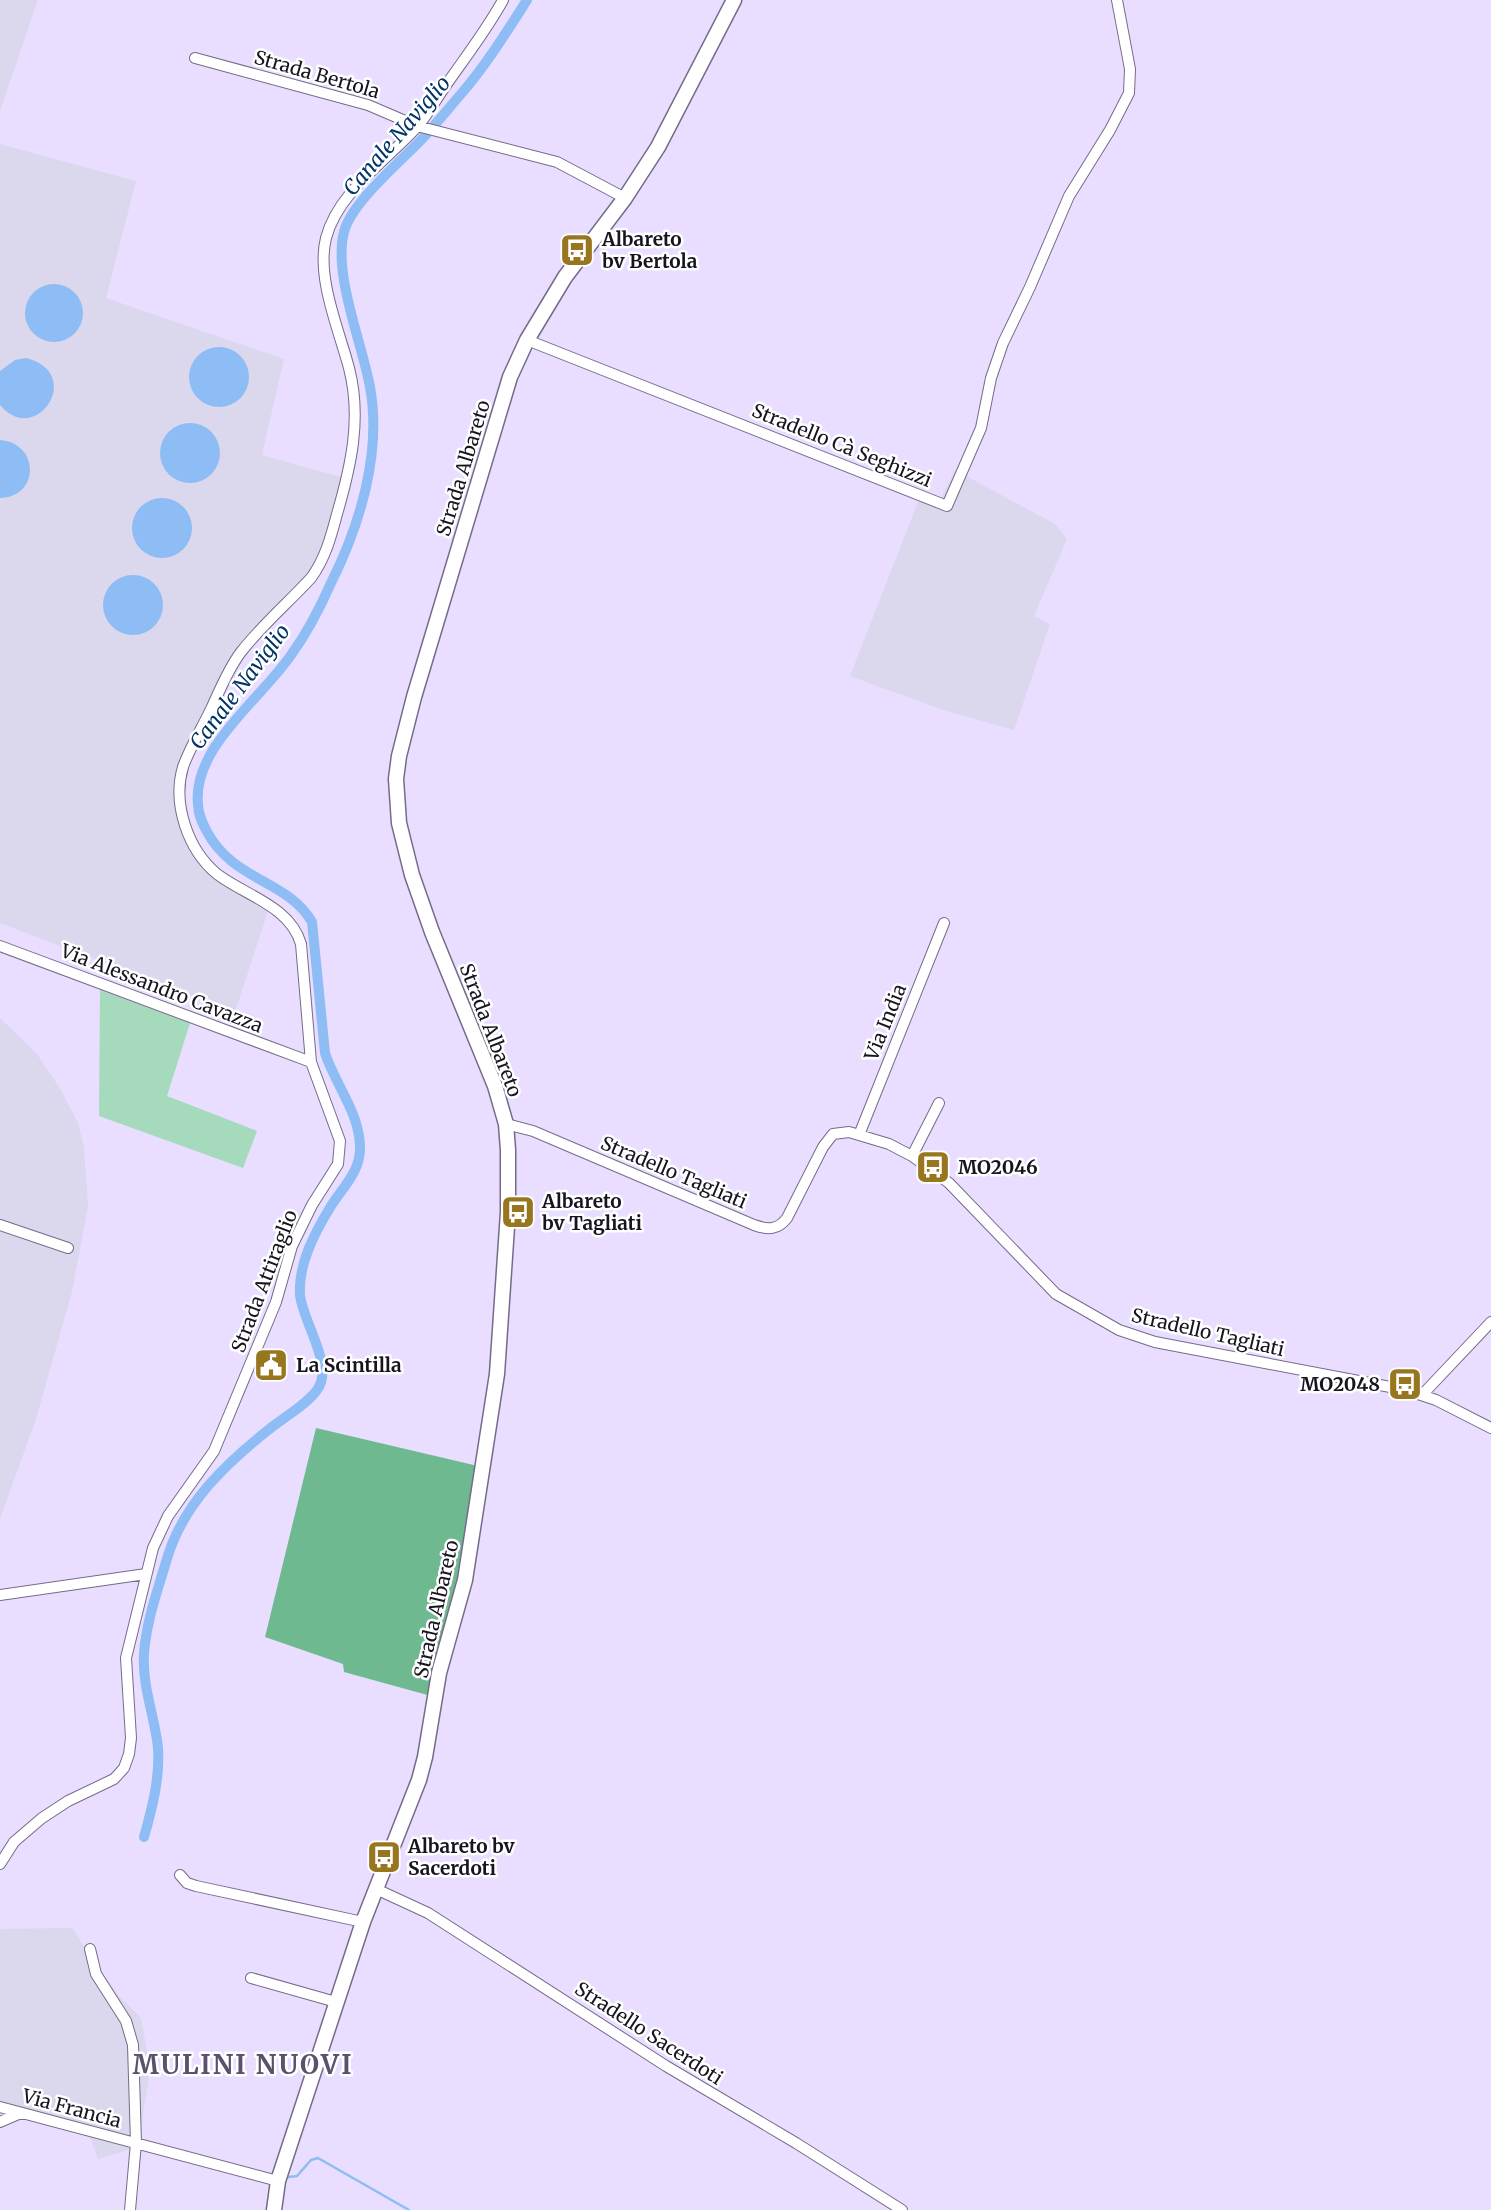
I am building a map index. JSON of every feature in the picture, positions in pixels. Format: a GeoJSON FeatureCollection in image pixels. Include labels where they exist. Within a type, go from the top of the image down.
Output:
{"type":"FeatureCollection","features":[{"type":"Feature","properties":{"kind":"street","name":"Strada Attiraglio"},"geometry":{"type":"LineString","coordinates":[[0,1864],[14,1842],[42,1818],[68,1801],[114,1779],[124,1768],[131,1738],[126,1658],[153,1548],[168,1516],[214,1451],[276,1302],[292,1246],[312,1205],[338,1164],[340,1141],[311,1062],[298,934],[292,924],[279,913],[221,876],[205,861],[194,846],[184,822],[180,805],[181,779],[186,762],[234,663],[251,640],[311,578],[320,565],[330,539],[352,455],[356,413],[350,371],[324,271],[326,240],[333,220],[349,196],[417,126],[474,47],[503,0]]}},
{"type":"Feature","properties":{"kind":"street","name":"Strada Albareto"},"geometry":{"type":"LineString","coordinates":[[274,2210],[278,2180],[336,2002],[363,1922],[419,1780],[439,1672],[465,1580],[474,1532],[501,1329],[508,1212],[509,1150],[506,1124],[486,1059],[432,933],[412,875],[399,823],[396,779],[399,756],[414,697],[510,377],[527,340],[565,277],[625,198],[658,147],[734,0]]}},
{"type":"Feature","properties":{"kind":"street","name":"Stradello Cà Seghizzi"},"geometry":{"type":"LineString","coordinates":[[527,340],[947,506],[981,428],[993,369],[1003,343],[1069,196],[1110,130],[1129,93],[1130,69],[1117,0]]}},
{"type":"Feature","properties":{"kind":"street","name":"Strada Bertola"},"geometry":{"type":"LineString","coordinates":[[195,58],[368,104],[417,126],[557,162],[625,198]]}},
{"type":"Feature","properties":{"kind":"street","name":"Via India"},"geometry":{"type":"LineString","coordinates":[[859,1135],[944,923]]}},
{"type":"Feature","properties":{"kind":"street","name":"Via Alessandro Cavazza"},"geometry":{"type":"LineString","coordinates":[[0,946],[311,1062]]}},
{"type":"Feature","properties":{"kind":"street"},"geometry":{"type":"LineString","coordinates":[[912,1156],[939,1103]]}},
{"type":"Feature","properties":{"kind":"street","name":"Stradello Tagliati"},"geometry":{"type":"LineString","coordinates":[[506,1124],[533,1131],[767,1229],[779,1226],[787,1218],[828,1138],[844,1131],[889,1144],[912,1156],[949,1183],[1056,1294],[1119,1330],[1155,1342],[1406,1390],[1436,1400],[1491,1427]]}},
{"type":"Feature","properties":{"kind":"street"},"geometry":{"type":"LineString","coordinates":[[0,1225],[68,1248]]}},
{"type":"Feature","properties":{"kind":"street"},"geometry":{"type":"LineString","coordinates":[[1422,1395],[1491,1322]]}},
{"type":"Feature","properties":{"kind":"street"},"geometry":{"type":"LineString","coordinates":[[0,1595],[146,1574]]}},
{"type":"Feature","properties":{"kind":"street"},"geometry":{"type":"LineString","coordinates":[[180,1875],[184,1881],[197,1886],[363,1922]]}},
{"type":"Feature","properties":{"kind":"street","name":"Stradello Sacerdoti"},"geometry":{"type":"LineString","coordinates":[[376,1889],[428,1913],[689,2080],[902,2210]]}},
{"type":"Feature","properties":{"kind":"street"},"geometry":{"type":"LineString","coordinates":[[90,1949],[96,1974],[126,2021],[131,2036],[135,2143],[130,2210]]}},
{"type":"Feature","properties":{"kind":"street"},"geometry":{"type":"LineString","coordinates":[[251,1978],[336,2002]]}},
{"type":"Feature","properties":{"kind":"street","name":"Via Francia"},"geometry":{"type":"LineString","coordinates":[[0,2107],[278,2180]]}},
{"type":"Feature","properties":{"kind":"street"},"geometry":{"type":"LineString","coordinates":[[0,2122],[21,2113]]}},
{"type":"Feature","properties":{"kind":"shaded area"},"geometry":{"type":"Polygon","coordinates":[[[0,0],[38,0],[0,111],[0,0]]]}},
{"type":"Feature","properties":{"kind":"shaded area"},"geometry":{"type":"Polygon","coordinates":[[[0,144],[136,181],[106,298],[284,359],[262,455],[344,478],[333,520],[318,560],[309,575],[246,641],[179,768],[174,800],[183,831],[199,861],[213,878],[269,908],[235,1012],[0,923],[0,144]]]}},
{"type":"Feature","properties":{"kind":"shaded area"},"geometry":{"type":"Polygon","coordinates":[[[955,470],[1055,524],[1067,539],[1034,616],[1050,624],[1014,730],[943,710],[850,676],[921,494],[941,498],[955,470]]]}},
{"type":"Feature","properties":{"kind":"shaded area"},"geometry":{"type":"Polygon","coordinates":[[[0,1018],[37,1054],[61,1090],[78,1123],[84,1147],[88,1206],[72,1292],[36,1419],[0,1519],[0,1018]]]}},
{"type":"Feature","properties":{"kind":"shaded area"},"geometry":{"type":"Polygon","coordinates":[[[73,1928],[90,1957],[120,1997],[141,2018],[149,2063],[138,2147],[98,2159],[90,2137],[0,2113],[0,1929],[73,1928]]]}},
{"type":"Feature","properties":{"kind":"green space"},"geometry":{"type":"Polygon","coordinates":[[[100,990],[190,1023],[167,1096],[257,1131],[243,1168],[99,1116],[100,990]]]}},
{"type":"Feature","properties":{"kind":"green space"},"geometry":{"type":"Polygon","coordinates":[[[316,1428],[478,1466],[460,1583],[431,1696],[344,1672],[343,1664],[265,1637],[316,1428]]]}},
{"type":"Feature","properties":{"kind":"water"},"geometry":{"type":"Polygon","coordinates":[[[48,284],[60,284],[75,292],[83,307],[83,319],[75,334],[60,342],[48,342],[33,334],[25,319],[25,307],[33,292],[48,284]]]}},
{"type":"Feature","properties":{"kind":"water"},"geometry":{"type":"Polygon","coordinates":[[[213,347],[225,347],[241,355],[247,365],[247,389],[241,399],[225,407],[213,407],[197,399],[189,383],[189,371],[197,355],[213,347]]]}},
{"type":"Feature","properties":{"kind":"water"},"geometry":{"type":"Polygon","coordinates":[[[26,358],[44,366],[52,378],[54,391],[49,403],[40,413],[28,418],[14,416],[0,405],[0,371],[15,360],[26,358]]]}},
{"type":"Feature","properties":{"kind":"water"},"geometry":{"type":"Polygon","coordinates":[[[184,423],[196,423],[212,431],[218,441],[218,465],[212,475],[196,483],[184,483],[168,475],[160,459],[160,447],[168,431],[184,423]]]}},
{"type":"Feature","properties":{"kind":"water"},"geometry":{"type":"Polygon","coordinates":[[[0,440],[13,443],[22,450],[28,459],[30,470],[22,489],[13,495],[0,498],[0,440]]]}},
{"type":"Feature","properties":{"kind":"water"},"geometry":{"type":"Polygon","coordinates":[[[156,498],[168,498],[187,511],[192,528],[190,540],[179,553],[168,558],[156,558],[137,545],[132,534],[132,522],[145,503],[156,498]]]}},
{"type":"Feature","properties":{"kind":"water"},"geometry":{"type":"Polygon","coordinates":[[[127,575],[139,575],[158,588],[163,605],[161,617],[150,630],[139,635],[127,635],[108,622],[103,611],[103,599],[116,580],[127,575]]]}},
{"type":"Feature","properties":{"kind":"waterway","name":"Canale Naviglio"},"geometry":{"type":"LineString","coordinates":[[144,1837],[158,1771],[158,1748],[145,1678],[144,1654],[149,1619],[166,1562],[183,1522],[208,1486],[238,1455],[302,1405],[317,1390],[322,1380],[320,1357],[302,1306],[300,1283],[314,1237],[350,1178],[360,1155],[356,1121],[325,1053],[312,922],[289,897],[245,871],[217,847],[199,815],[199,783],[217,744],[297,647],[308,629],[351,537],[366,488],[371,462],[373,412],[370,387],[342,268],[344,232],[348,221],[366,196],[421,140],[470,83],[527,0]]}},
{"type":"Feature","properties":{"kind":"waterway"},"geometry":{"type":"LineString","coordinates":[[289,2177],[297,2176],[311,2160],[318,2158],[409,2210]]}},
{"type":"Feature","properties":{"kind":"place","name":"Albareto bv Bertola"},"geometry":{"type":"Point","coordinates":[577,250]}},
{"type":"Feature","properties":{"kind":"place","name":"MO2046"},"geometry":{"type":"Point","coordinates":[933,1167]}},
{"type":"Feature","properties":{"kind":"place","name":"Albareto bv Tagliati"},"geometry":{"type":"Point","coordinates":[518,1212]}},
{"type":"Feature","properties":{"kind":"place","name":"La Scintilla"},"geometry":{"type":"Point","coordinates":[271,1365]}},
{"type":"Feature","properties":{"kind":"place","name":"MO2048"},"geometry":{"type":"Point","coordinates":[1405,1384]}},
{"type":"Feature","properties":{"kind":"place","name":"Albareto bv Sacerdoti"},"geometry":{"type":"Point","coordinates":[384,1857]}},
{"type":"Feature","properties":{"kind":"district","name":"MULINI NUOVI"},"geometry":{"type":"Point","coordinates":[243,2065]}}]}
